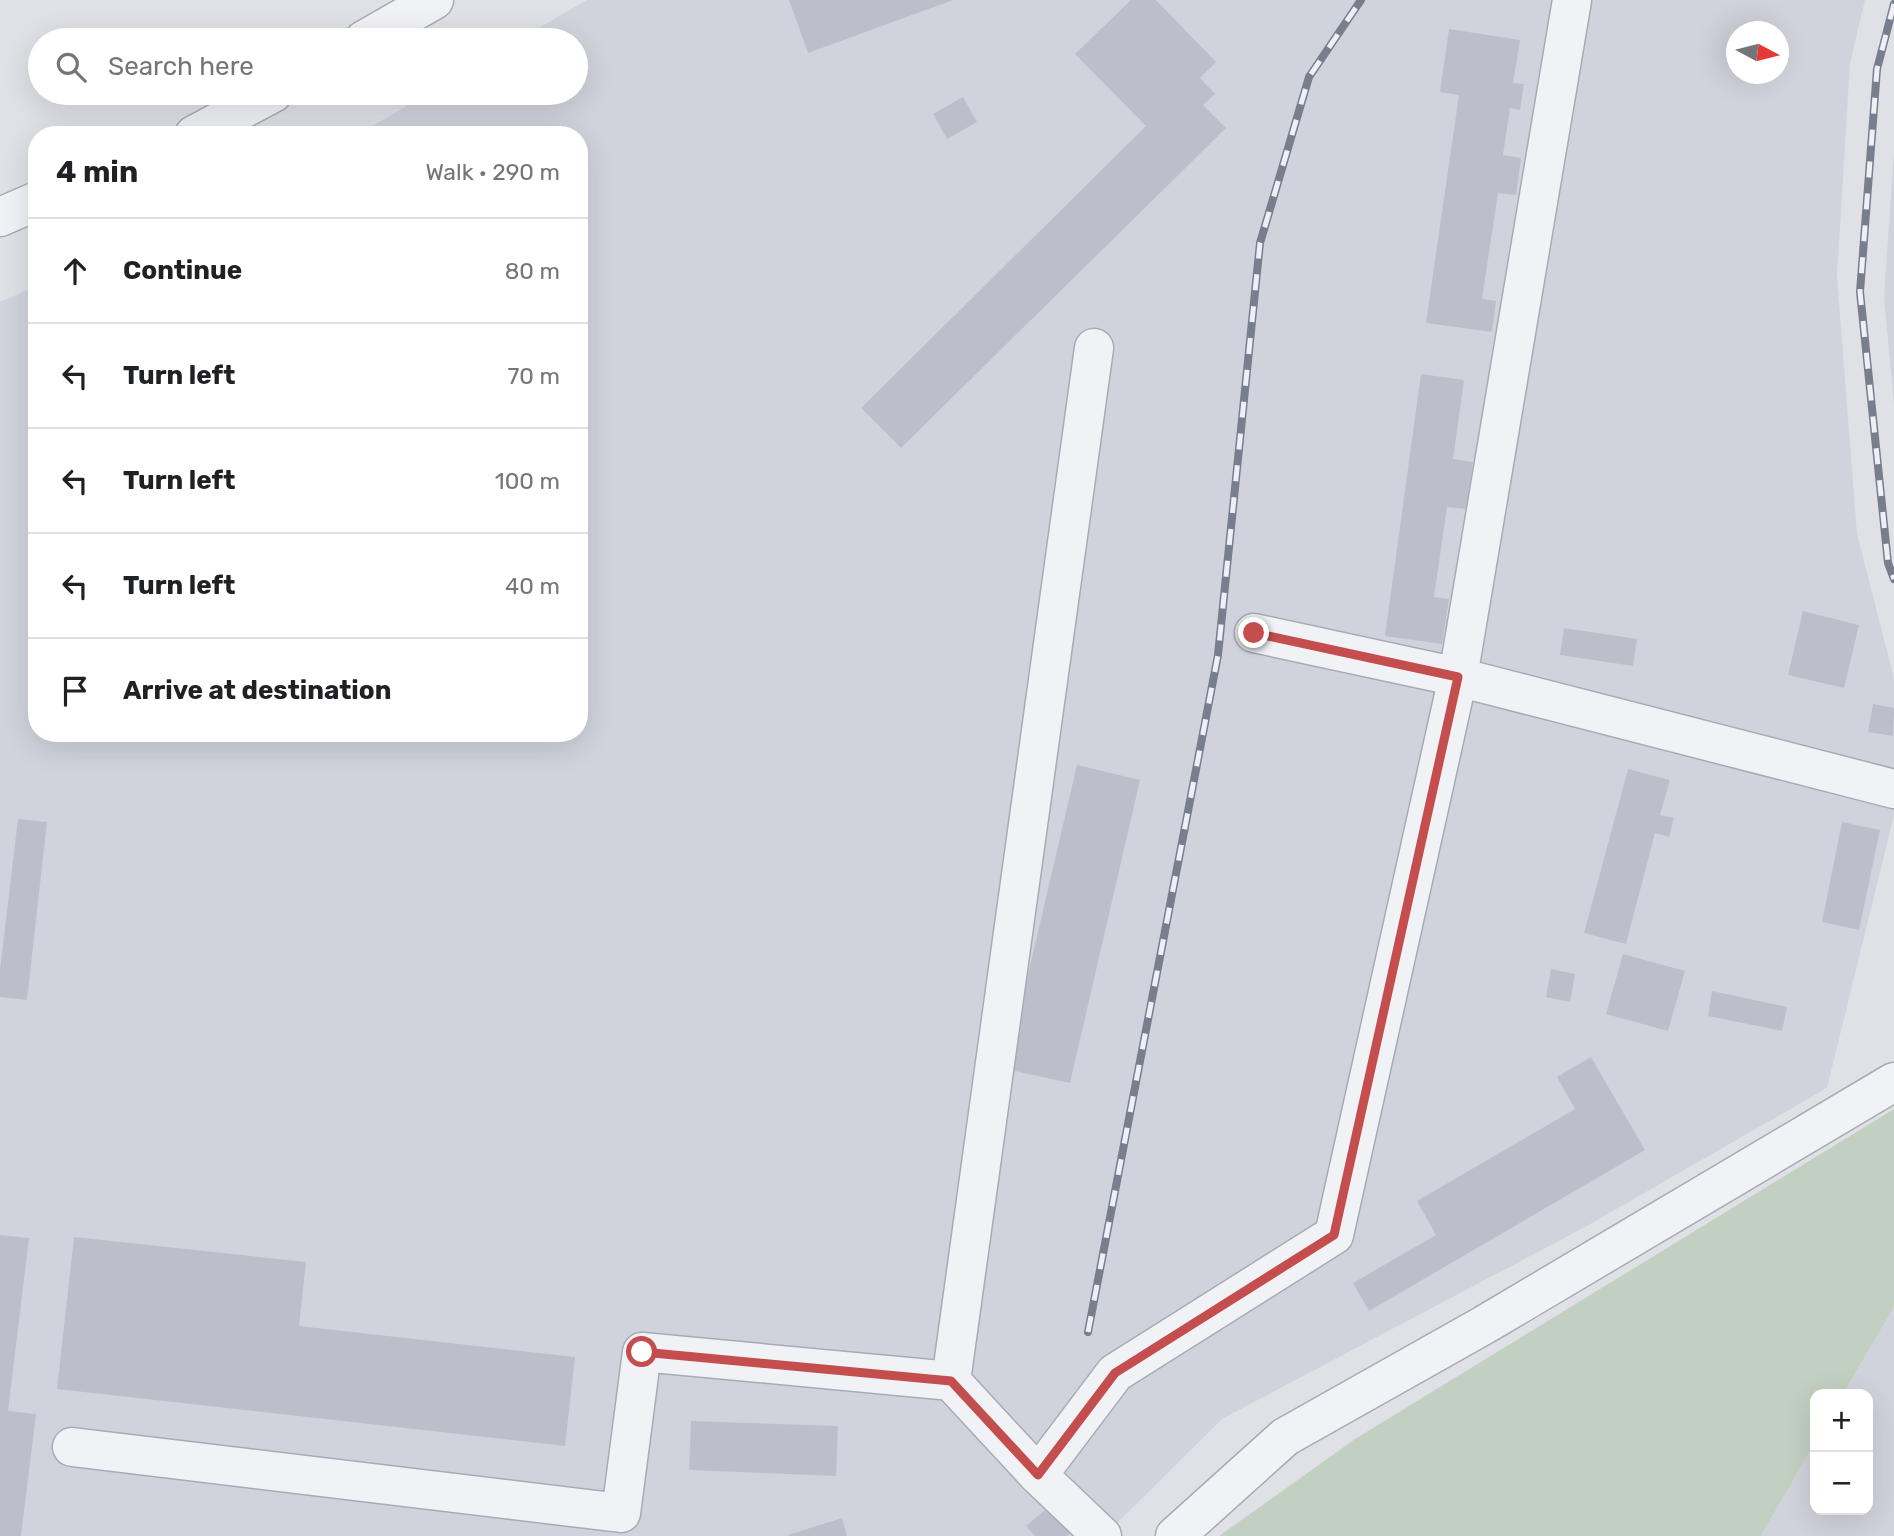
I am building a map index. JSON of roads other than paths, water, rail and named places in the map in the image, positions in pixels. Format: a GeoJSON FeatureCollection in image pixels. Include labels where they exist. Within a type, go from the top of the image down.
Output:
{"type":"FeatureCollection","features":[{"type":"Feature","properties":{"kind":"street"},"geometry":{"type":"LineString","coordinates":[[385,28],[434,0]]}},
{"type":"Feature","properties":{"kind":"street"},"geometry":{"type":"LineString","coordinates":[[1038,1475],[1115,1373],[1334,1235],[1458,677],[1572,0]]}},
{"type":"Feature","properties":{"kind":"street"},"geometry":{"type":"LineString","coordinates":[[211,126],[250,105]]}},
{"type":"Feature","properties":{"kind":"street"},"geometry":{"type":"LineString","coordinates":[[0,217],[28,205]]}},
{"type":"Feature","properties":{"kind":"street"},"geometry":{"type":"LineString","coordinates":[[951,1381],[1094,348]]}},
{"type":"Feature","properties":{"kind":"street"},"geometry":{"type":"LineString","coordinates":[[1254,633],[1458,677],[1894,789]]}},
{"type":"Feature","properties":{"kind":"street"},"geometry":{"type":"LineString","coordinates":[[1175,1536],[1285,1437],[1484,1325],[1894,1082]]}},
{"type":"Feature","properties":{"kind":"street"},"geometry":{"type":"LineString","coordinates":[[72,1447],[621,1513],[642,1352],[951,1381],[1038,1475],[1102,1536]]}},
{"type":"Feature","properties":{"kind":"railway"},"geometry":{"type":"LineString","coordinates":[[1088,1332],[1218,655],[1260,243],[1309,77],[1361,0]]}},
{"type":"Feature","properties":{"kind":"railway"},"geometry":{"type":"LineString","coordinates":[[1894,4],[1877,69],[1860,292],[1888,563],[1894,579]]}}]}
